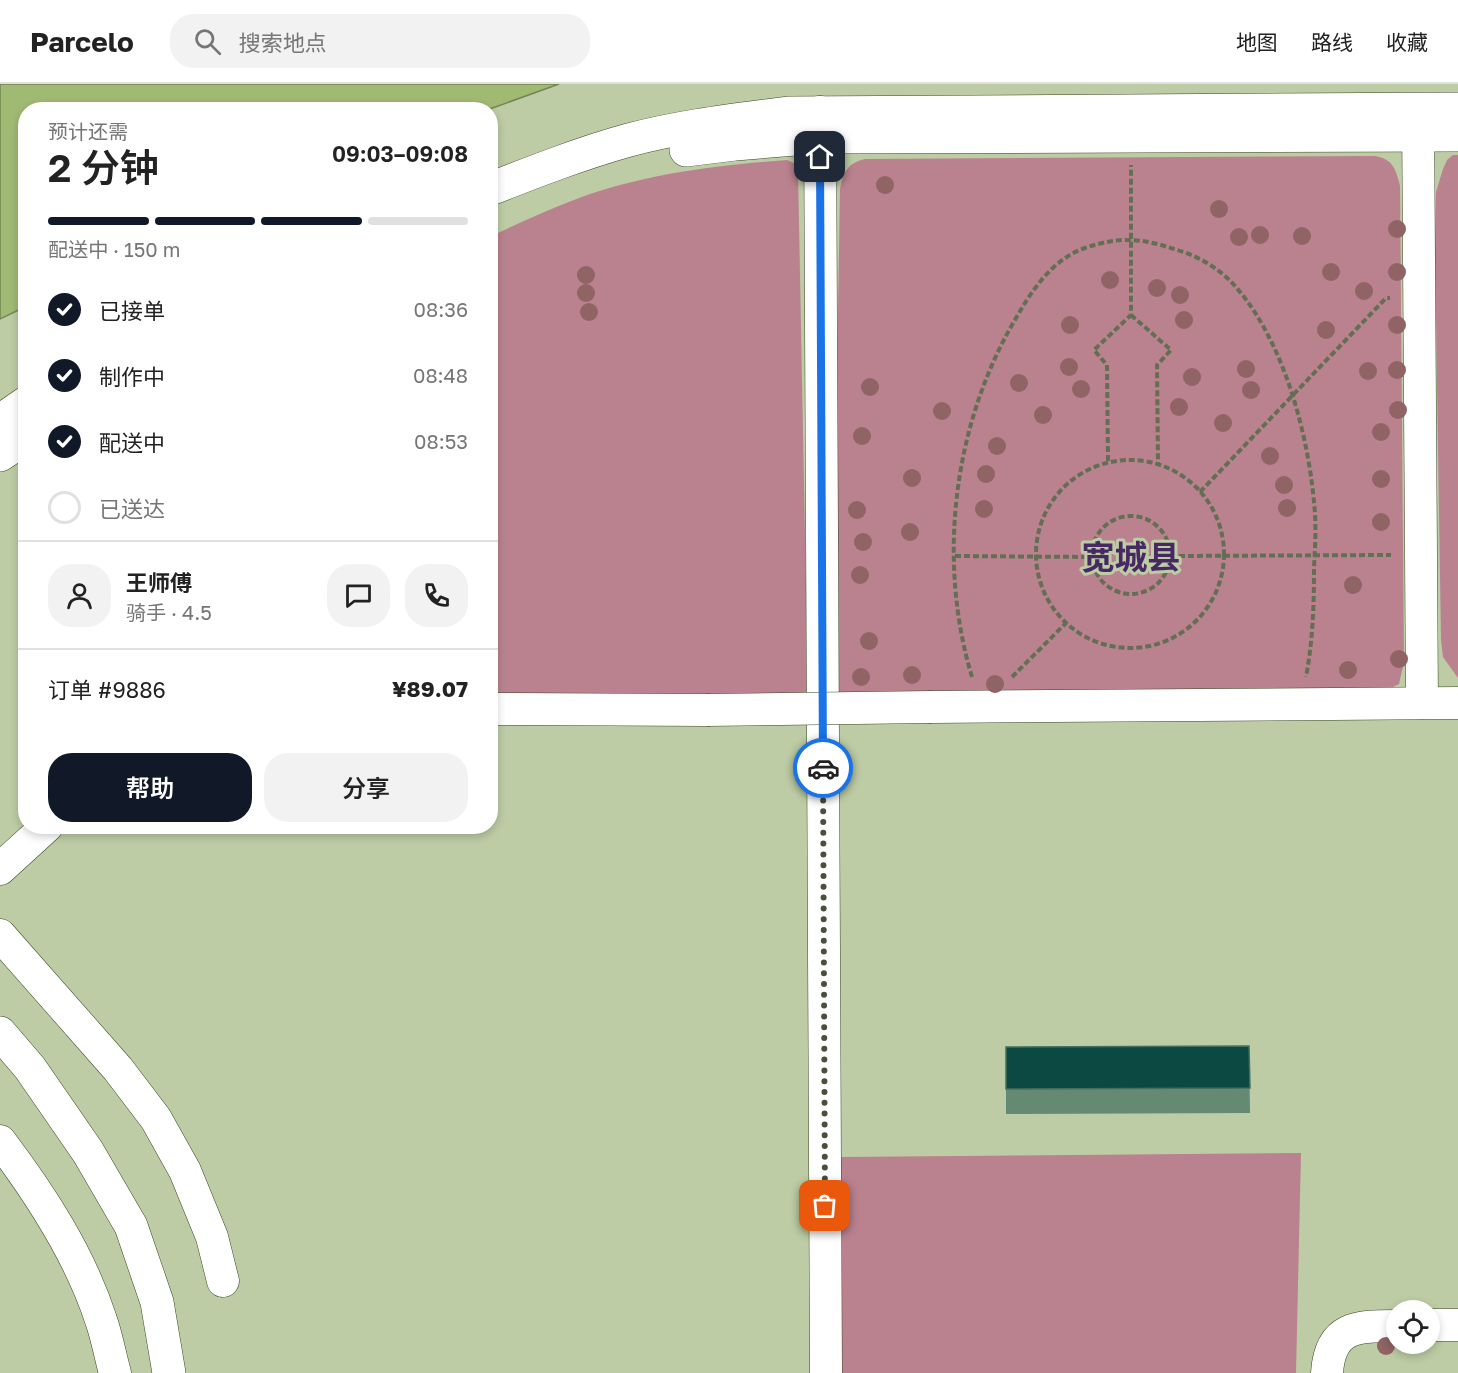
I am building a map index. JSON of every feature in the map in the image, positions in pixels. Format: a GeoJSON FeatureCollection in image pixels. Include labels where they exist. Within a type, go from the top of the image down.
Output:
{"type":"FeatureCollection","features":[{"type":"Feature","properties":{"kind":"main road"},"geometry":{"type":"LineString","coordinates":[[498,209],[578,177],[636,160],[684,150],[735,144],[820,125],[1418,122],[1458,109]]}},
{"type":"Feature","properties":{"kind":"main road"},"geometry":{"type":"LineString","coordinates":[[498,186],[573,157],[629,140],[684,128],[788,113],[820,125]]}},
{"type":"Feature","properties":{"kind":"main road"},"geometry":{"type":"LineString","coordinates":[[1418,122],[1458,135]]}},
{"type":"Feature","properties":{"kind":"main road"},"geometry":{"type":"LineString","coordinates":[[0,421],[18,409]]}},
{"type":"Feature","properties":{"kind":"main road"},"geometry":{"type":"LineString","coordinates":[[0,455],[18,443]]}},
{"type":"Feature","properties":{"kind":"main road"},"geometry":{"type":"LineString","coordinates":[[0,1033],[30,1068],[88,1152],[132,1226],[157,1302],[169,1373]]}},
{"type":"Feature","properties":{"kind":"street"},"geometry":{"type":"LineString","coordinates":[[1418,122],[1422,703]]}},
{"type":"Feature","properties":{"kind":"street"},"geometry":{"type":"LineString","coordinates":[[820,125],[826,1373]]}},
{"type":"Feature","properties":{"kind":"street"},"geometry":{"type":"LineString","coordinates":[[498,709],[707,710],[1458,703]]}},
{"type":"Feature","properties":{"kind":"street"},"geometry":{"type":"LineString","coordinates":[[0,869],[38,834]]}},
{"type":"Feature","properties":{"kind":"street"},"geometry":{"type":"LineString","coordinates":[[0,935],[118,1069],[156,1119],[186,1171],[212,1237],[223,1281]]}},
{"type":"Feature","properties":{"kind":"street"},"geometry":{"type":"LineString","coordinates":[[0,1141],[24,1173],[60,1231],[81,1272],[101,1319],[115,1373]]}},
{"type":"Feature","properties":{"kind":"street"},"geometry":{"type":"LineString","coordinates":[[1440,1325],[1458,1325]]}},
{"type":"Feature","properties":{"kind":"street"},"geometry":{"type":"LineString","coordinates":[[1327,1373],[1331,1350],[1339,1336],[1350,1330],[1364,1327],[1386,1326]]}},
{"type":"Feature","properties":{"kind":"path"},"geometry":{"type":"LineString","coordinates":[[1108,461],[1107,364],[1094,350],[1131,315],[1131,164]]}},
{"type":"Feature","properties":{"kind":"path"},"geometry":{"type":"LineString","coordinates":[[973,681],[959,627],[956,597],[956,514],[967,439],[986,376],[1006,333],[1034,288],[1059,262],[1082,249],[1105,242],[1131,239],[1158,243],[1194,255],[1220,272],[1234,285],[1271,342],[1293,395],[1305,444],[1316,518],[1312,637],[1305,684]]}},
{"type":"Feature","properties":{"kind":"path"},"geometry":{"type":"LineString","coordinates":[[1200,492],[1386,298],[1394,297]]}},
{"type":"Feature","properties":{"kind":"path"},"geometry":{"type":"LineString","coordinates":[[1131,315],[1171,350],[1157,366],[1158,463]]}},
{"type":"Feature","properties":{"kind":"path"},"geometry":{"type":"LineString","coordinates":[[1134,459],[1158,463],[1180,473],[1205,496],[1220,525],[1225,556],[1220,583],[1206,610],[1190,628],[1161,644],[1128,649],[1105,645],[1083,637],[1066,623],[1057,615],[1044,594],[1036,570],[1035,556],[1039,525],[1054,496],[1078,473],[1108,461],[1134,459]]}},
{"type":"Feature","properties":{"kind":"path"},"geometry":{"type":"LineString","coordinates":[[1133,516],[1150,521],[1161,530],[1168,542],[1170,556],[1167,572],[1159,583],[1144,592],[1130,594],[1116,591],[1104,584],[1094,568],[1091,557],[1095,538],[1102,527],[1119,517],[1133,516]]}},
{"type":"Feature","properties":{"kind":"path"},"geometry":{"type":"LineString","coordinates":[[1170,556],[1395,555]]}},
{"type":"Feature","properties":{"kind":"path"},"geometry":{"type":"LineString","coordinates":[[955,556],[1091,557]]}},
{"type":"Feature","properties":{"kind":"path"},"geometry":{"type":"LineString","coordinates":[[1009,682],[1066,623]]}},
{"type":"Feature","properties":{"kind":"shaded area"},"geometry":{"type":"Polygon","coordinates":[[[0,84],[559,84],[498,106],[498,102],[18,102],[18,310],[0,319],[0,84]]]}},
{"type":"Feature","properties":{"kind":"shaded area"},"geometry":{"type":"Polygon","coordinates":[[[1453,155],[1458,155],[1458,678],[1443,657],[1441,640],[1435,253],[1436,192],[1447,160],[1453,155]]]}},
{"type":"Feature","properties":{"kind":"shaded area"},"geometry":{"type":"Polygon","coordinates":[[[1381,157],[1393,166],[1400,186],[1404,662],[1399,684],[1389,689],[1375,690],[832,692],[840,189],[850,166],[865,159],[1381,157]]]}},
{"type":"Feature","properties":{"kind":"shaded area"},"geometry":{"type":"Polygon","coordinates":[[[787,160],[794,163],[798,170],[808,693],[498,694],[498,233],[568,202],[604,190],[682,172],[787,160]]]}},
{"type":"Feature","properties":{"kind":"shaded area"},"geometry":{"type":"Polygon","coordinates":[[[1301,1153],[1296,1373],[841,1373],[840,1157],[1301,1153]]]}},
{"type":"Feature","properties":{"kind":"building"},"geometry":{"type":"Polygon","coordinates":[[[1249,1046],[1250,1088],[1006,1089],[1006,1047],[1249,1046]]]}},
{"type":"Feature","properties":{"kind":"way so far"},"geometry":{"type":"LineString","coordinates":[[823,768],[825,1206]]}},
{"type":"Feature","properties":{"kind":"district","name":"宽城县"},"geometry":{"type":"Point","coordinates":[1131,556]}},
{"type":"Feature","properties":{"kind":"route"},"geometry":{"type":"LineString","coordinates":[[820,157],[823,768]]}}]}
